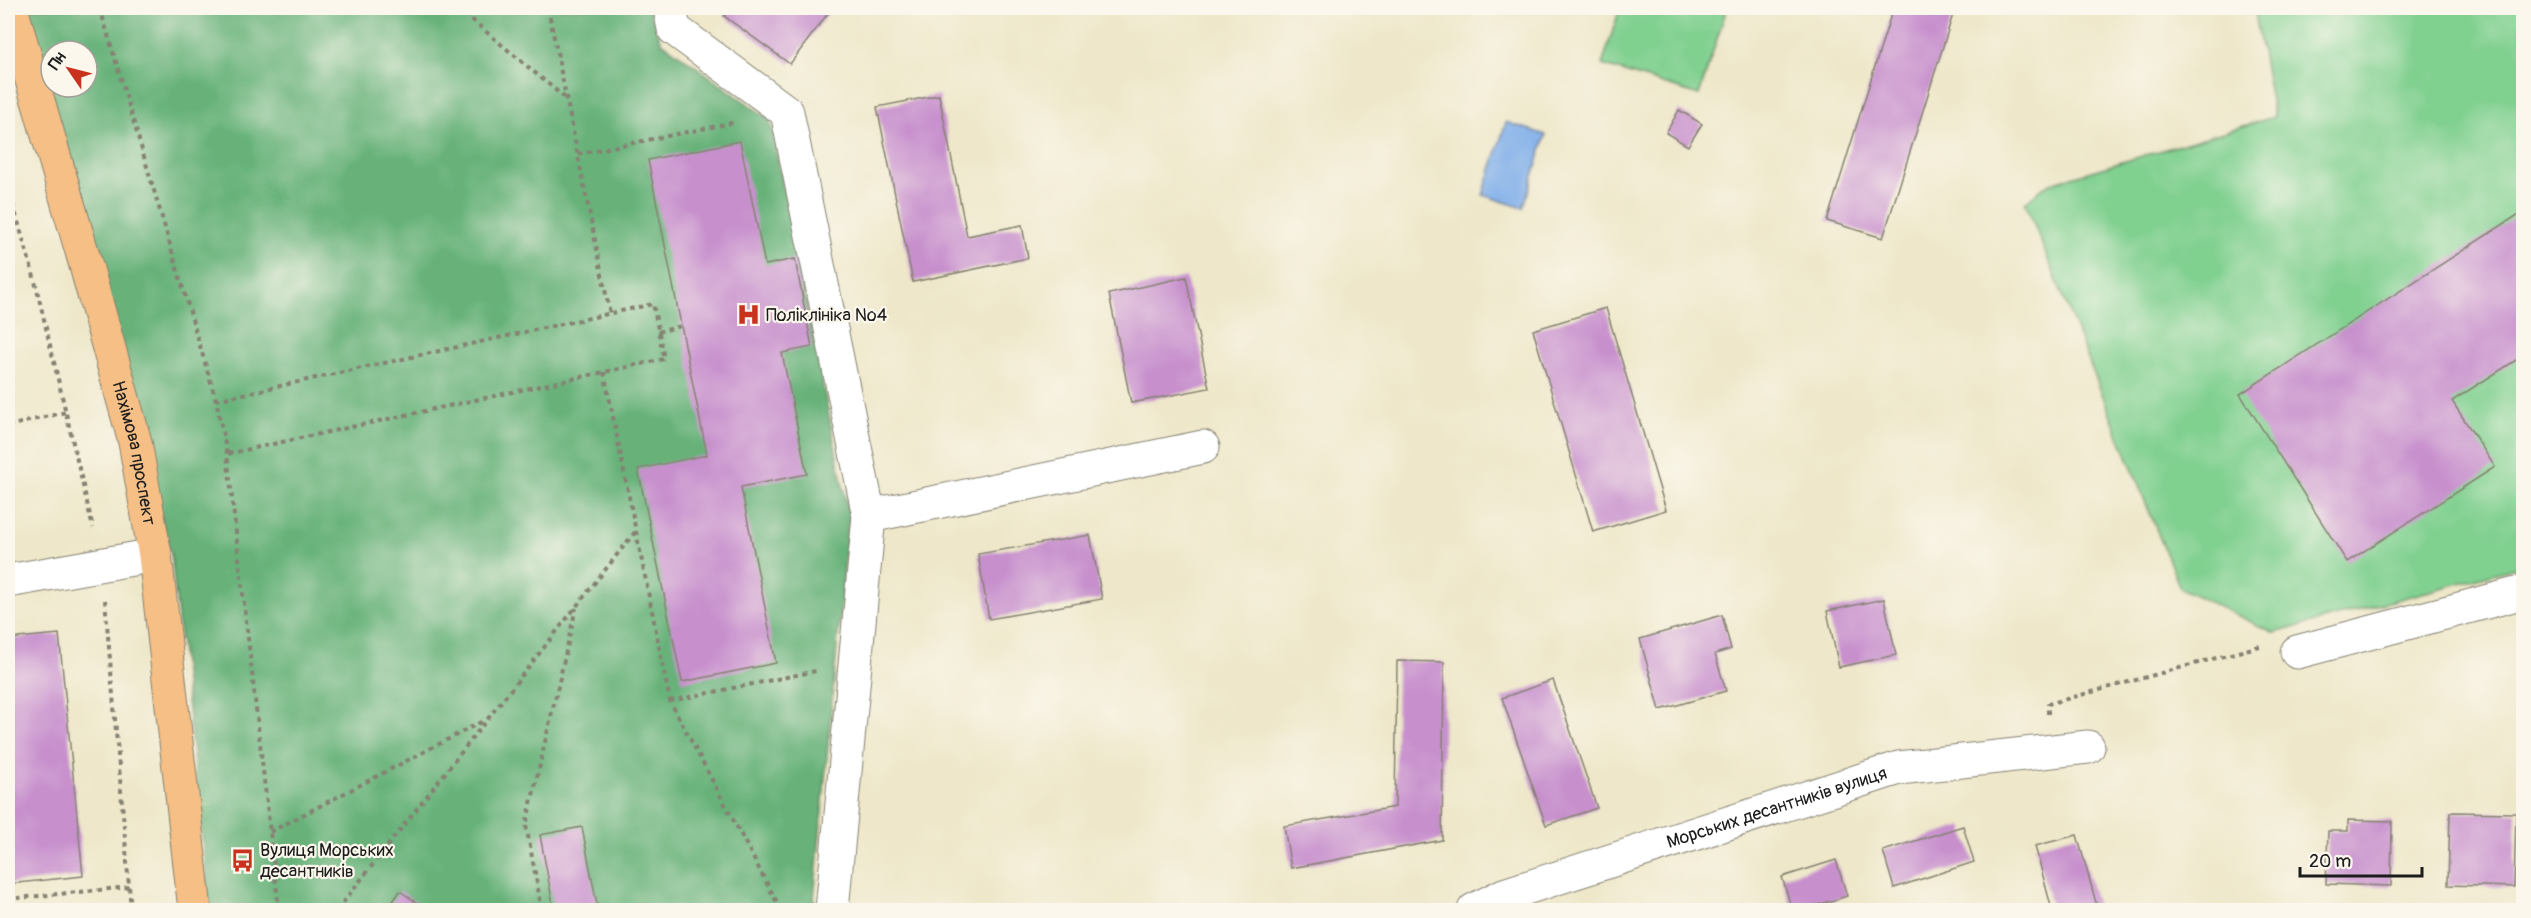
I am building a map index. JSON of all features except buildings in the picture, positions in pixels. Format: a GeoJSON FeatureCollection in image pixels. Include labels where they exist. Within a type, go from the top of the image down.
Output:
{"type":"FeatureCollection","features":[{"type":"Feature","properties":{"kind":"main road","name":"Нахімова проспект"},"geometry":{"type":"LineString","coordinates":[[11,8],[86,262],[135,442],[155,555],[195,910]]}},
{"type":"Feature","properties":{"kind":"street"},"geometry":{"type":"LineString","coordinates":[[670,8],[674,29],[788,112],[869,516],[832,910]]}},
{"type":"Feature","properties":{"kind":"street"},"geometry":{"type":"LineString","coordinates":[[869,516],[1203,447]]}},
{"type":"Feature","properties":{"kind":"street"},"geometry":{"type":"LineString","coordinates":[[8,581],[155,555]]}},
{"type":"Feature","properties":{"kind":"street"},"geometry":{"type":"LineString","coordinates":[[2297,652],[2523,592]]}},
{"type":"Feature","properties":{"kind":"street","name":"Морських десантників вулиця"},"geometry":{"type":"LineString","coordinates":[[1474,910],[1504,895],[1899,768],[2088,747]]}},
{"type":"Feature","properties":{"kind":"path"},"geometry":{"type":"LineString","coordinates":[[100,8],[216,400],[227,454],[279,910]]}},
{"type":"Feature","properties":{"kind":"path"},"geometry":{"type":"LineString","coordinates":[[458,8],[567,99]]}},
{"type":"Feature","properties":{"kind":"path"},"geometry":{"type":"LineString","coordinates":[[548,8],[610,314]]}},
{"type":"Feature","properties":{"kind":"path"},"geometry":{"type":"LineString","coordinates":[[578,154],[788,112]]}},
{"type":"Feature","properties":{"kind":"path"},"geometry":{"type":"LineString","coordinates":[[216,400],[653,304],[664,358],[227,454]]}},
{"type":"Feature","properties":{"kind":"path"},"geometry":{"type":"LineString","coordinates":[[658,332],[681,326]]}},
{"type":"Feature","properties":{"kind":"path"},"geometry":{"type":"LineString","coordinates":[[604,372],[670,701],[781,910]]}},
{"type":"Feature","properties":{"kind":"path"},"geometry":{"type":"LineString","coordinates":[[8,426],[66,412]]}},
{"type":"Feature","properties":{"kind":"path"},"geometry":{"type":"LineString","coordinates":[[337,910],[635,532]]}},
{"type":"Feature","properties":{"kind":"path"},"geometry":{"type":"LineString","coordinates":[[542,910],[526,825],[577,604]]}},
{"type":"Feature","properties":{"kind":"path"},"geometry":{"type":"LineString","coordinates":[[2048,704],[2261,646]]}},
{"type":"Feature","properties":{"kind":"path"},"geometry":{"type":"LineString","coordinates":[[670,701],[855,663]]}},
{"type":"Feature","properties":{"kind":"path"},"geometry":{"type":"LineString","coordinates":[[270,832],[487,719]]}},
{"type":"Feature","properties":{"kind":"path"},"geometry":{"type":"LineString","coordinates":[[8,899],[129,887]]}},
{"type":"Feature","properties":{"kind":"green space"},"geometry":{"type":"Polygon","coordinates":[[[25,8],[648,8],[662,42],[770,120],[849,516],[813,910],[210,910],[171,555],[49,99],[99,99],[99,39],[39,39],[39,60],[25,8]]]}},
{"type":"Feature","properties":{"kind":"green space"},"geometry":{"type":"Polygon","coordinates":[[[1620,8],[1727,8],[1699,95],[1602,65],[1620,8]]]}},
{"type":"Feature","properties":{"kind":"green space"},"geometry":{"type":"Polygon","coordinates":[[[2254,8],[2523,8],[2523,566],[2274,633],[2180,588],[2025,202],[2048,184],[2274,117],[2254,8]]]}},
{"type":"Feature","properties":{"kind":"water"},"geometry":{"type":"Polygon","coordinates":[[[1506,122],[1546,135],[1523,208],[1483,195],[1506,122]]]}},
{"type":"Feature","properties":{"kind":"place","name":"Поліклініка №4"},"geometry":{"type":"Point","coordinates":[748,315]}},
{"type":"Feature","properties":{"kind":"place","name":"Вулиця Морських десантників"},"geometry":{"type":"Point","coordinates":[242,860]}}]}
